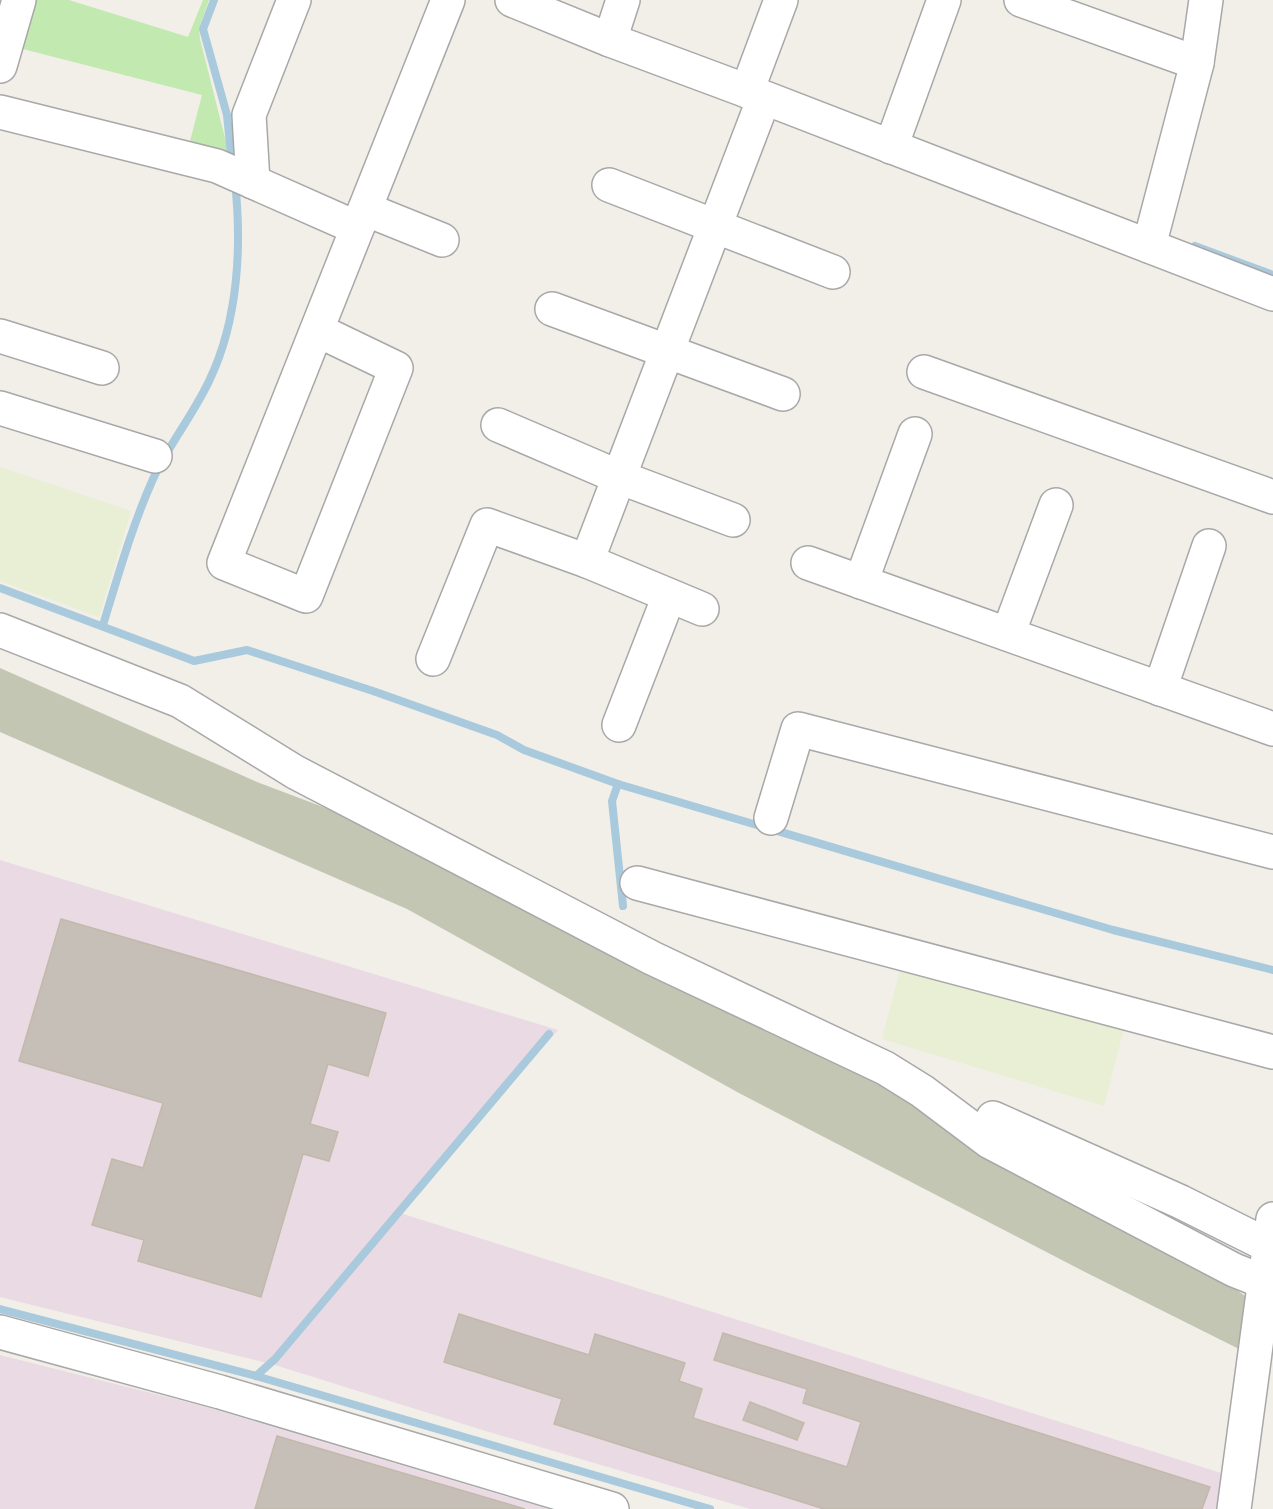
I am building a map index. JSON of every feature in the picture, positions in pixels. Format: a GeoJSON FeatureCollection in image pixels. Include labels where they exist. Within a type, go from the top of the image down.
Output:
{"type":"FeatureCollection","features":[{"type":"Feature","properties":{"kind":"street"},"geometry":{"type":"LineString","coordinates":[[0,66],[19,0]]}},
{"type":"Feature","properties":{"kind":"street"},"geometry":{"type":"LineString","coordinates":[[241,176],[249,115],[294,0]]}},
{"type":"Feature","properties":{"kind":"street"},"geometry":{"type":"LineString","coordinates":[[317,330],[396,368],[306,596],[224,563],[448,0]]}},
{"type":"Feature","properties":{"kind":"street"},"geometry":{"type":"LineString","coordinates":[[512,0],[616,23],[754,85],[895,137],[1149,246],[1273,294]]}},
{"type":"Feature","properties":{"kind":"street"},"geometry":{"type":"LineString","coordinates":[[587,561],[715,226],[754,85],[781,0]]}},
{"type":"Feature","properties":{"kind":"street"},"geometry":{"type":"LineString","coordinates":[[895,137],[944,0]]}},
{"type":"Feature","properties":{"kind":"street"},"geometry":{"type":"LineString","coordinates":[[1020,0],[1197,63]]}},
{"type":"Feature","properties":{"kind":"street"},"geometry":{"type":"LineString","coordinates":[[1149,246],[1197,63],[1206,0]]}},
{"type":"Feature","properties":{"kind":"street"},"geometry":{"type":"LineString","coordinates":[[0,112],[217,166],[361,219],[442,240]]}},
{"type":"Feature","properties":{"kind":"street"},"geometry":{"type":"LineString","coordinates":[[609,185],[833,272]]}},
{"type":"Feature","properties":{"kind":"street"},"geometry":{"type":"LineString","coordinates":[[552,309],[783,394]]}},
{"type":"Feature","properties":{"kind":"street"},"geometry":{"type":"LineString","coordinates":[[0,336],[102,368]]}},
{"type":"Feature","properties":{"kind":"street"},"geometry":{"type":"LineString","coordinates":[[924,372],[1273,497]]}},
{"type":"Feature","properties":{"kind":"street"},"geometry":{"type":"LineString","coordinates":[[0,408],[155,456]]}},
{"type":"Feature","properties":{"kind":"street"},"geometry":{"type":"LineString","coordinates":[[498,425],[619,477],[733,520]]}},
{"type":"Feature","properties":{"kind":"street"},"geometry":{"type":"LineString","coordinates":[[861,582],[915,434]]}},
{"type":"Feature","properties":{"kind":"street"},"geometry":{"type":"LineString","coordinates":[[1008,634],[1056,505]]}},
{"type":"Feature","properties":{"kind":"street"},"geometry":{"type":"LineString","coordinates":[[433,658],[488,525],[587,561],[702,609]]}},
{"type":"Feature","properties":{"kind":"street"},"geometry":{"type":"LineString","coordinates":[[1160,688],[1209,546]]}},
{"type":"Feature","properties":{"kind":"street"},"geometry":{"type":"LineString","coordinates":[[808,563],[1273,729]]}},
{"type":"Feature","properties":{"kind":"street"},"geometry":{"type":"LineString","coordinates":[[619,725],[669,596]]}},
{"type":"Feature","properties":{"kind":"street"},"geometry":{"type":"LineString","coordinates":[[0,630],[180,701],[295,772],[652,958],[885,1068],[922,1091],[990,1142],[1234,1270],[1270,1283]]}},
{"type":"Feature","properties":{"kind":"street"},"geometry":{"type":"LineString","coordinates":[[771,818],[798,729],[1273,852]]}},
{"type":"Feature","properties":{"kind":"street"},"geometry":{"type":"LineString","coordinates":[[637,883],[1273,1052]]}},
{"type":"Feature","properties":{"kind":"street"},"geometry":{"type":"LineString","coordinates":[[993,1118],[1170,1198],[1271,1232],[1270,1283],[1234,1509]]}},
{"type":"Feature","properties":{"kind":"street"},"geometry":{"type":"LineString","coordinates":[[0,1332],[220,1392],[612,1509]]}},
{"type":"Feature","properties":{"kind":"shaded area"},"geometry":{"type":"Polygon","coordinates":[[[0,467],[131,511],[99,617],[0,581],[0,467]]]}},
{"type":"Feature","properties":{"kind":"shaded area"},"geometry":{"type":"Polygon","coordinates":[[[0,668],[257,782],[585,906],[1190,1257],[1248,1298],[1241,1350],[739,1093],[407,909],[0,732],[0,668]]]}},
{"type":"Feature","properties":{"kind":"shaded area"},"geometry":{"type":"Polygon","coordinates":[[[0,860],[558,1030],[397,1212],[1221,1473],[1225,1509],[750,1509],[489,1432],[275,1365],[0,1297],[0,860]]]}},
{"type":"Feature","properties":{"kind":"shaded area"},"geometry":{"type":"Polygon","coordinates":[[[901,966],[1124,1028],[1104,1106],[882,1039],[901,966]]]}},
{"type":"Feature","properties":{"kind":"shaded area"},"geometry":{"type":"Polygon","coordinates":[[[0,1355],[199,1405],[548,1509],[0,1509],[0,1355]]]}},
{"type":"Feature","properties":{"kind":"green space"},"geometry":{"type":"Polygon","coordinates":[[[33,0],[69,0],[188,37],[203,0],[209,0],[199,28],[200,39],[229,154],[188,149],[202,95],[19,48],[33,0]]]}},
{"type":"Feature","properties":{"kind":"building"},"geometry":{"type":"Polygon","coordinates":[[[61,919],[386,1013],[368,1076],[328,1064],[310,1124],[338,1132],[329,1161],[303,1154],[261,1297],[138,1261],[144,1240],[92,1225],[112,1159],[143,1168],[163,1103],[19,1061],[61,919]]]}},
{"type":"Feature","properties":{"kind":"building"},"geometry":{"type":"Polygon","coordinates":[[[459,1314],[589,1355],[595,1334],[685,1363],[679,1381],[702,1389],[693,1418],[847,1467],[861,1422],[803,1403],[807,1389],[714,1360],[723,1333],[1210,1487],[1202,1509],[824,1509],[554,1424],[562,1399],[444,1362],[459,1314]]]}},
{"type":"Feature","properties":{"kind":"building"},"geometry":{"type":"Polygon","coordinates":[[[750,1402],[804,1423],[797,1440],[743,1420],[750,1402]]]}},
{"type":"Feature","properties":{"kind":"building"},"geometry":{"type":"Polygon","coordinates":[[[277,1436],[525,1509],[255,1509],[277,1436]]]}},
{"type":"Feature","properties":{"kind":"waterway"},"geometry":{"type":"LineString","coordinates":[[214,0],[203,29],[227,115],[232,164]]}},
{"type":"Feature","properties":{"kind":"waterway"},"geometry":{"type":"LineString","coordinates":[[103,625],[145,497],[159,466],[210,379],[227,332],[238,257],[235,182]]}},
{"type":"Feature","properties":{"kind":"waterway"},"geometry":{"type":"LineString","coordinates":[[1195,246],[1273,275]]}},
{"type":"Feature","properties":{"kind":"waterway"},"geometry":{"type":"LineString","coordinates":[[0,588],[194,661],[247,650],[497,735],[524,750],[618,784],[1113,930],[1273,970]]}},
{"type":"Feature","properties":{"kind":"waterway"},"geometry":{"type":"LineString","coordinates":[[618,784],[612,801],[623,906]]}},
{"type":"Feature","properties":{"kind":"waterway"},"geometry":{"type":"LineString","coordinates":[[256,1376],[275,1359],[549,1034]]}},
{"type":"Feature","properties":{"kind":"waterway"},"geometry":{"type":"LineString","coordinates":[[0,1309],[256,1376],[710,1509]]}}]}
